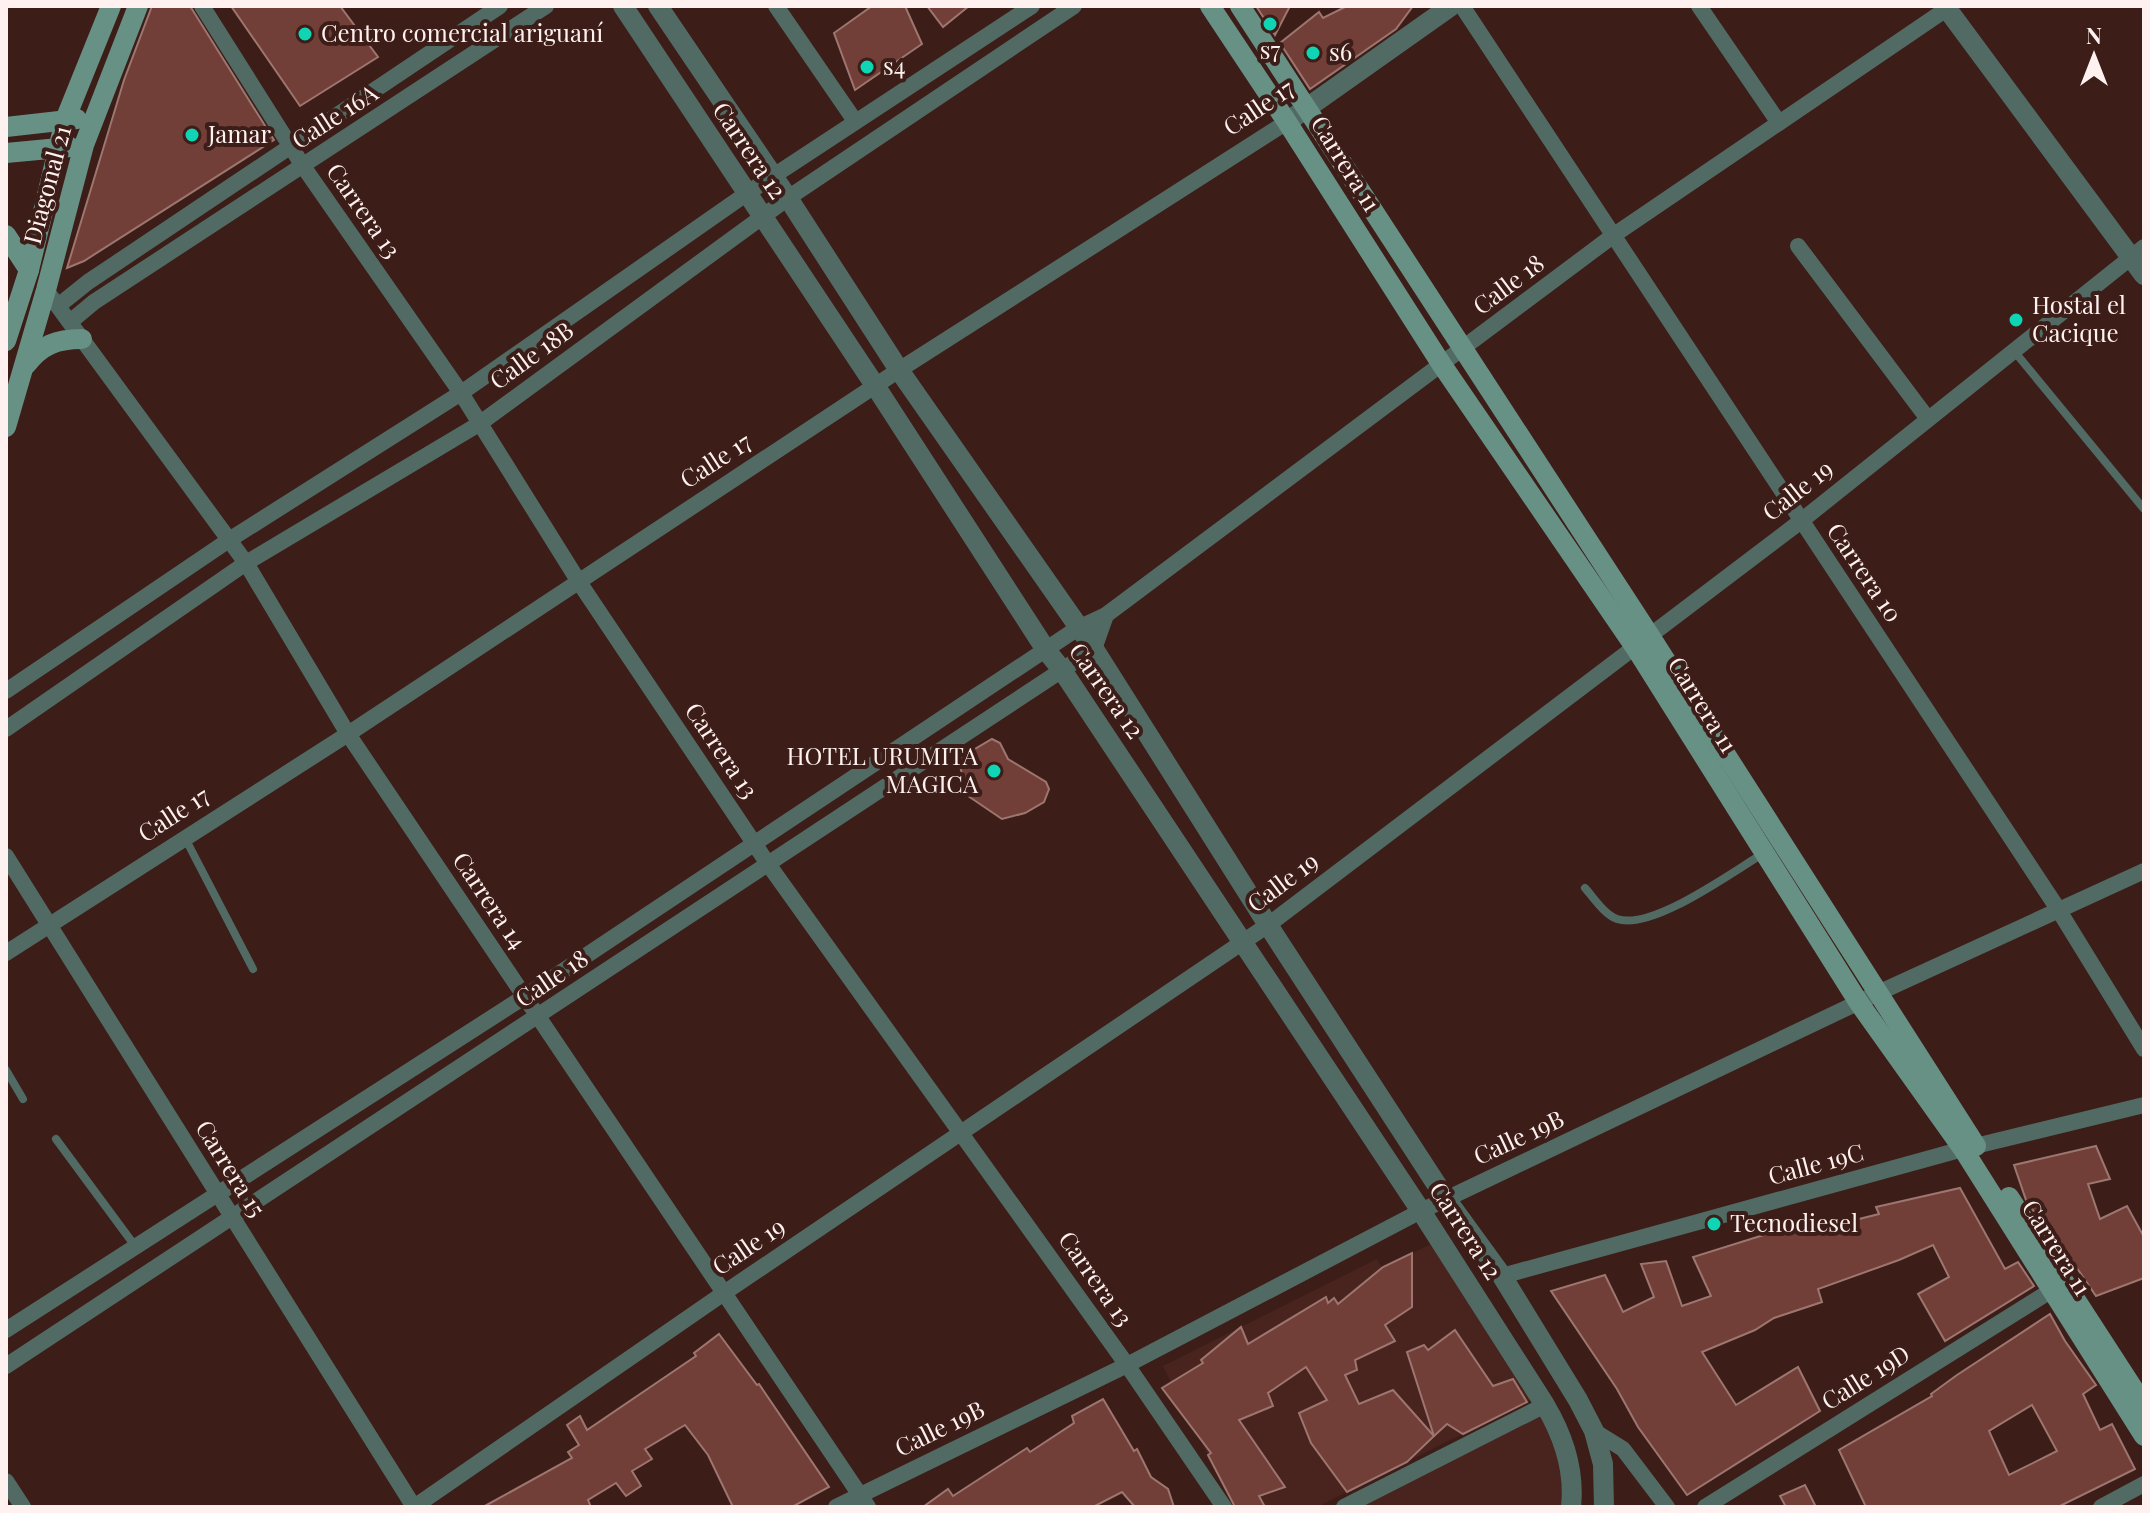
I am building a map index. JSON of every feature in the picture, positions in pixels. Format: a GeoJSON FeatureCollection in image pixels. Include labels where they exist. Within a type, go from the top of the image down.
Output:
{"type":"FeatureCollection","features":[{"type":"Feature","properties":{"kind":"main road","name":"Diagonal 21"},"geometry":{"type":"LineString","coordinates":[[6,341],[29,270],[65,120],[111,6]]}},
{"type":"Feature","properties":{"kind":"main road","name":"Diagonal 21"},"geometry":{"type":"LineString","coordinates":[[6,427],[23,369],[52,298],[84,145],[138,6]]}},
{"type":"Feature","properties":{"kind":"main road","name":"Carrera 11"},"geometry":{"type":"LineString","coordinates":[[1210,6],[1442,365],[1643,642]]}},
{"type":"Feature","properties":{"kind":"main road","name":"Carrera 11"},"geometry":{"type":"LineString","coordinates":[[1240,6],[1462,350],[1772,847],[1859,1003],[1970,1148],[2144,1405]]}},
{"type":"Feature","properties":{"kind":"main road"},"geometry":{"type":"LineString","coordinates":[[6,127],[93,118]]}},
{"type":"Feature","properties":{"kind":"main road"},"geometry":{"type":"LineString","coordinates":[[6,153],[84,145]]}},
{"type":"Feature","properties":{"kind":"main road"},"geometry":{"type":"LineString","coordinates":[[6,235],[29,270]]}},
{"type":"Feature","properties":{"kind":"main road"},"geometry":{"type":"LineString","coordinates":[[23,369],[34,355],[54,342],[82,339]]}},
{"type":"Feature","properties":{"kind":"main road","name":"Carrera 11"},"geometry":{"type":"LineString","coordinates":[[1772,847],[1878,993],[2052,1290],[2144,1436]]}},
{"type":"Feature","properties":{"kind":"street","name":"Carrera 13"},"geometry":{"type":"LineString","coordinates":[[202,6],[303,166],[461,393],[579,582],[768,864],[1127,1365],[1224,1507]]}},
{"type":"Feature","properties":{"kind":"street","name":"Calle 16A"},"geometry":{"type":"LineString","coordinates":[[52,298],[88,282],[500,6]]}},
{"type":"Feature","properties":{"kind":"street","name":"Calle 16A"},"geometry":{"type":"LineString","coordinates":[[70,322],[94,302],[546,6]]}},
{"type":"Feature","properties":{"kind":"street","name":"Carrera 12"},"geometry":{"type":"LineString","coordinates":[[623,6],[1046,650],[1421,1211],[1545,1405],[1569,1461],[1571,1507]]}},
{"type":"Feature","properties":{"kind":"street","name":"Carrera 12"},"geometry":{"type":"LineString","coordinates":[[658,6],[788,198],[899,370],[1094,649],[1446,1199],[1502,1276],[1594,1431],[1603,1464],[1604,1507]]}},
{"type":"Feature","properties":{"kind":"street"},"geometry":{"type":"LineString","coordinates":[[776,6],[855,121]]}},
{"type":"Feature","properties":{"kind":"street","name":"Calle 18B"},"geometry":{"type":"LineString","coordinates":[[6,691],[229,540],[461,393],[746,194],[1032,6]]}},
{"type":"Feature","properties":{"kind":"street","name":"Calle 18B"},"geometry":{"type":"LineString","coordinates":[[6,729],[246,563],[479,424],[788,198],[1074,6]]}},
{"type":"Feature","properties":{"kind":"street","name":"Calle 17"},"geometry":{"type":"LineString","coordinates":[[6,953],[348,734],[899,370],[1287,122],[1451,6]]}},
{"type":"Feature","properties":{"kind":"street","name":"Carrera 10"},"geometry":{"type":"LineString","coordinates":[[1462,6],[2058,909],[2144,1049]]}},
{"type":"Feature","properties":{"kind":"street"},"geometry":{"type":"LineString","coordinates":[[1699,6],[1779,123]]}},
{"type":"Feature","properties":{"kind":"street"},"geometry":{"type":"LineString","coordinates":[[1948,7],[2137,252],[2144,275]]}},
{"type":"Feature","properties":{"kind":"street","name":"Calle 18"},"geometry":{"type":"LineString","coordinates":[[6,1330],[524,997],[1078,628],[1106,615],[1614,235],[1948,7]]}},
{"type":"Feature","properties":{"kind":"street"},"geometry":{"type":"LineString","coordinates":[[1798,246],[1928,419]]}},
{"type":"Feature","properties":{"kind":"street","name":"Calle 19"},"geometry":{"type":"LineString","coordinates":[[414,1507],[1268,925],[1801,521],[2137,252]]}},
{"type":"Feature","properties":{"kind":"street","name":"Carrera 14"},"geometry":{"type":"LineString","coordinates":[[52,298],[246,563],[348,734],[864,1501]]}},
{"type":"Feature","properties":{"kind":"street"},"geometry":{"type":"LineString","coordinates":[[1094,649],[1106,615]]}},
{"type":"Feature","properties":{"kind":"street","name":"Calle 18"},"geometry":{"type":"LineString","coordinates":[[6,1366],[1094,649]]}},
{"type":"Feature","properties":{"kind":"street","name":"Carrera 15"},"geometry":{"type":"LineString","coordinates":[[6,856],[414,1507]]}},
{"type":"Feature","properties":{"kind":"street","name":"Calle 19B"},"geometry":{"type":"LineString","coordinates":[[836,1507],[864,1501],[1421,1211],[1878,993],[2144,871]]}},
{"type":"Feature","properties":{"kind":"street","name":"Calle 19C"},"geometry":{"type":"LineString","coordinates":[[1502,1276],[1970,1148],[2144,1105]]}},
{"type":"Feature","properties":{"kind":"street","name":"Calle 19D"},"geometry":{"type":"LineString","coordinates":[[1705,1507],[2052,1290]]}},
{"type":"Feature","properties":{"kind":"street"},"geometry":{"type":"LineString","coordinates":[[1344,1507],[1545,1405]]}},
{"type":"Feature","properties":{"kind":"street"},"geometry":{"type":"LineString","coordinates":[[1594,1431],[1623,1449],[1667,1507]]}},
{"type":"Feature","properties":{"kind":"street"},"geometry":{"type":"LineString","coordinates":[[6,1481],[23,1507]]}},
{"type":"Feature","properties":{"kind":"street"},"geometry":{"type":"LineString","coordinates":[[2101,1507],[2144,1484]]}},
{"type":"Feature","properties":{"kind":"lane"},"geometry":{"type":"LineString","coordinates":[[2014,350],[2144,509]]}},
{"type":"Feature","properties":{"kind":"lane"},"geometry":{"type":"LineString","coordinates":[[185,838],[253,969]]}},
{"type":"Feature","properties":{"kind":"lane"},"geometry":{"type":"LineString","coordinates":[[1585,888],[1609,915],[1636,920],[1676,905],[1772,847]]}},
{"type":"Feature","properties":{"kind":"lane"},"geometry":{"type":"LineString","coordinates":[[6,1070],[23,1099]]}},
{"type":"Feature","properties":{"kind":"lane"},"geometry":{"type":"LineString","coordinates":[[56,1139],[135,1246]]}},
{"type":"Feature","properties":{"kind":"shaded area"},"geometry":{"type":"Polygon","coordinates":[[[1449,1235],[1532,1399],[1317,1507],[1234,1507],[1163,1366],[1377,1259],[1382,1268],[1449,1235]]]}},
{"type":"Feature","properties":{"kind":"shaded area"},"geometry":{"type":"Polygon","coordinates":[[[1549,1409],[1566,1507],[1337,1507],[1549,1409]]]}},
{"type":"Feature","properties":{"kind":"building","name":"Jamar"},"geometry":{"type":"Polygon","coordinates":[[[152,6],[190,6],[274,140],[84,261],[67,268],[124,80],[152,6]]]}},
{"type":"Feature","properties":{"kind":"building","name":"Centro comercial ariguaní"},"geometry":{"type":"Polygon","coordinates":[[[231,6],[340,6],[378,57],[300,106],[231,6]]]}},
{"type":"Feature","properties":{"kind":"building","name":"s4"},"geometry":{"type":"Polygon","coordinates":[[[872,6],[905,6],[922,44],[855,90],[834,33],[872,6]]]}},
{"type":"Feature","properties":{"kind":"building"},"geometry":{"type":"Polygon","coordinates":[[[927,6],[969,6],[943,27],[927,6]]]}},
{"type":"Feature","properties":{"kind":"building","name":"s7"},"geometry":{"type":"Polygon","coordinates":[[[1256,6],[1290,6],[1275,35],[1256,6]]]}},
{"type":"Feature","properties":{"kind":"building"},"geometry":{"type":"Polygon","coordinates":[[[1347,6],[1413,6],[1396,29],[1310,89],[1280,43],[1319,12],[1323,18],[1347,6]]]}},
{"type":"Feature","properties":{"kind":"building","name":"HOTEL URUMITA MAGICA"},"geometry":{"type":"Polygon","coordinates":[[[992,739],[1000,743],[1008,759],[1046,782],[1049,789],[1044,802],[1025,813],[1002,819],[968,796],[958,759],[992,739]]]}},
{"type":"Feature","properties":{"kind":"building"},"geometry":{"type":"Polygon","coordinates":[[[2096,1146],[2110,1179],[2088,1184],[2100,1219],[2127,1206],[2144,1237],[2144,1278],[2096,1296],[2026,1200],[2014,1165],[2096,1146]]]}},
{"type":"Feature","properties":{"kind":"building"},"geometry":{"type":"Polygon","coordinates":[[[1960,1188],[2005,1269],[2018,1262],[2034,1286],[1945,1341],[1918,1294],[1949,1277],[1933,1245],[1818,1289],[1822,1302],[1774,1318],[1755,1330],[1702,1352],[1736,1405],[1798,1367],[1820,1411],[1687,1495],[1638,1427],[1617,1389],[1551,1291],[1605,1275],[1623,1312],[1654,1297],[1641,1264],[1666,1261],[1682,1306],[1711,1296],[1693,1257],[1802,1223],[1803,1233],[1879,1214],[1876,1207],[1960,1188]]]}},
{"type":"Feature","properties":{"kind":"building"},"geometry":{"type":"Polygon","coordinates":[[[1412,1253],[1412,1307],[1385,1325],[1395,1341],[1355,1360],[1357,1370],[1345,1375],[1359,1404],[1393,1390],[1434,1436],[1407,1462],[1347,1492],[1311,1443],[1299,1413],[1327,1400],[1306,1367],[1268,1393],[1273,1406],[1239,1420],[1285,1487],[1259,1496],[1265,1507],[1235,1507],[1208,1455],[1211,1453],[1162,1388],[1203,1363],[1201,1360],[1241,1327],[1248,1344],[1326,1297],[1328,1303],[1334,1298],[1338,1304],[1383,1267],[1412,1253]]]}},
{"type":"Feature","properties":{"kind":"building"},"geometry":{"type":"Polygon","coordinates":[[[2050,1314],[2096,1385],[2083,1394],[2100,1430],[2112,1424],[2135,1469],[2058,1507],[1866,1507],[1839,1450],[1932,1396],[1957,1375],[2050,1314]],[[2032,1405],[1989,1431],[2009,1475],[2057,1451],[2032,1405]]]}},
{"type":"Feature","properties":{"kind":"building"},"geometry":{"type":"Polygon","coordinates":[[[1455,1330],[1493,1386],[1513,1379],[1527,1402],[1463,1434],[1447,1424],[1434,1436],[1407,1352],[1424,1345],[1428,1350],[1455,1330]]]}},
{"type":"Feature","properties":{"kind":"building"},"geometry":{"type":"Polygon","coordinates":[[[719,1334],[759,1384],[829,1487],[792,1507],[733,1507],[708,1455],[685,1425],[645,1449],[652,1459],[632,1471],[641,1486],[626,1496],[616,1483],[588,1500],[591,1507],[483,1507],[572,1458],[568,1452],[579,1445],[567,1425],[580,1416],[587,1430],[696,1356],[694,1353],[719,1334]]]}},
{"type":"Feature","properties":{"kind":"building"},"geometry":{"type":"Polygon","coordinates":[[[1103,1399],[1134,1451],[1137,1449],[1151,1477],[1168,1489],[1174,1507],[1135,1507],[1122,1492],[1093,1507],[923,1507],[948,1489],[953,1496],[1027,1448],[1030,1452],[1074,1423],[1072,1416],[1103,1399]]]}},
{"type":"Feature","properties":{"kind":"building"},"geometry":{"type":"Polygon","coordinates":[[[1805,1485],[1816,1507],[1786,1507],[1780,1496],[1805,1485]]]}},
{"type":"Feature","properties":{"kind":"place","name":"s7"},"geometry":{"type":"Point","coordinates":[1270,24]}},
{"type":"Feature","properties":{"kind":"place","name":"Centro comercial ariguaní"},"geometry":{"type":"Point","coordinates":[305,34]}},
{"type":"Feature","properties":{"kind":"place","name":"s6"},"geometry":{"type":"Point","coordinates":[1313,53]}},
{"type":"Feature","properties":{"kind":"place","name":"s4"},"geometry":{"type":"Point","coordinates":[867,67]}},
{"type":"Feature","properties":{"kind":"place","name":"Jamar"},"geometry":{"type":"Point","coordinates":[192,135]}},
{"type":"Feature","properties":{"kind":"place","name":"Hostal el Cacique"},"geometry":{"type":"Point","coordinates":[2016,320]}},
{"type":"Feature","properties":{"kind":"place","name":"HOTEL URUMITA MAGICA"},"geometry":{"type":"Point","coordinates":[994,771]}},
{"type":"Feature","properties":{"kind":"place","name":"Tecnodiesel"},"geometry":{"type":"Point","coordinates":[1714,1224]}}]}
